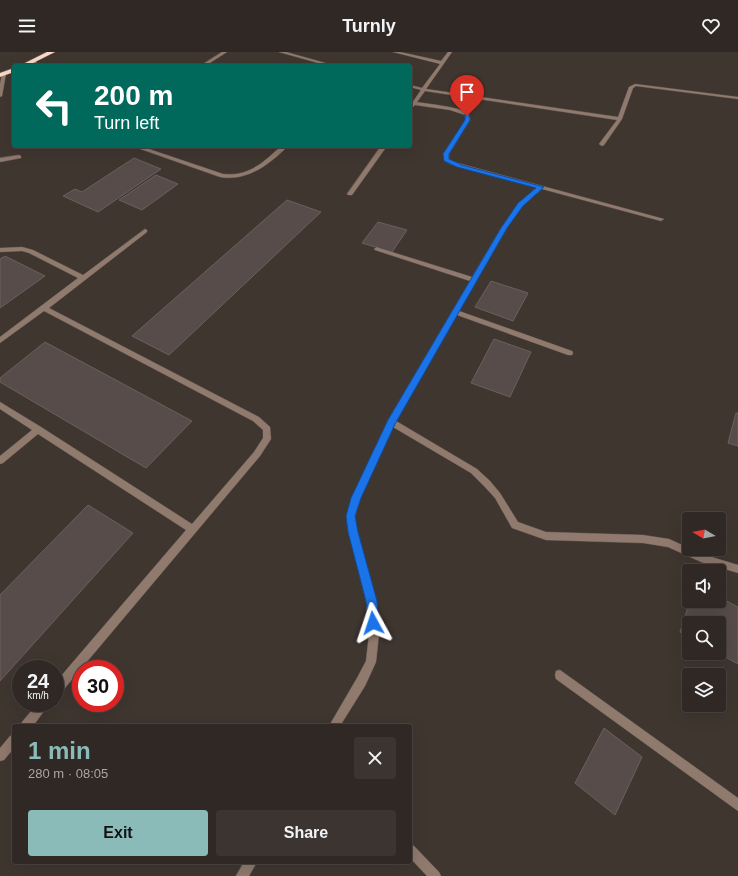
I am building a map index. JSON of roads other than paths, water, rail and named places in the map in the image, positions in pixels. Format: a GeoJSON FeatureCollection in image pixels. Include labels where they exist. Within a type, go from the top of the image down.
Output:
{"type":"FeatureCollection","features":[{"type":"Feature","properties":{"kind":"highway"},"geometry":{"type":"LineString","coordinates":[[34,63],[52,52]]}},
{"type":"Feature","properties":{"kind":"highway"},"geometry":{"type":"LineString","coordinates":[[2,74],[12,71]]}},
{"type":"Feature","properties":{"kind":"street"},"geometry":{"type":"LineString","coordinates":[[205,64],[225,52]]}},
{"type":"Feature","properties":{"kind":"street"},"geometry":{"type":"LineString","coordinates":[[281,52],[326,64]]}},
{"type":"Feature","properties":{"kind":"street"},"geometry":{"type":"LineString","coordinates":[[394,52],[442,63]]}},
{"type":"Feature","properties":{"kind":"street"},"geometry":{"type":"LineString","coordinates":[[412,106],[450,52]]}},
{"type":"Feature","properties":{"kind":"street"},"geometry":{"type":"LineString","coordinates":[[0,96],[2,74]]}},
{"type":"Feature","properties":{"kind":"street"},"geometry":{"type":"LineString","coordinates":[[602,144],[620,119],[631,87],[635,85],[738,98]]}},
{"type":"Feature","properties":{"kind":"street"},"geometry":{"type":"LineString","coordinates":[[412,87],[424,90],[620,119]]}},
{"type":"Feature","properties":{"kind":"street"},"geometry":{"type":"LineString","coordinates":[[414,103],[457,110],[467,116],[468,120],[446,154],[447,160],[460,166],[661,219]]}},
{"type":"Feature","properties":{"kind":"street"},"geometry":{"type":"LineString","coordinates":[[141,148],[222,176],[233,178],[250,174],[282,148]]}},
{"type":"Feature","properties":{"kind":"street"},"geometry":{"type":"LineString","coordinates":[[350,194],[383,148]]}},
{"type":"Feature","properties":{"kind":"street"},"geometry":{"type":"LineString","coordinates":[[0,160],[19,157]]}},
{"type":"Feature","properties":{"kind":"street"},"geometry":{"type":"LineString","coordinates":[[335,724],[361,682],[371,662],[374,634],[371,601],[350,516],[356,498],[391,422],[473,280],[504,228],[520,205],[541,187]]}},
{"type":"Feature","properties":{"kind":"street"},"geometry":{"type":"LineString","coordinates":[[0,341],[145,231]]}},
{"type":"Feature","properties":{"kind":"street"},"geometry":{"type":"LineString","coordinates":[[0,250],[22,249],[31,251],[83,278]]}},
{"type":"Feature","properties":{"kind":"street"},"geometry":{"type":"LineString","coordinates":[[376,249],[473,280]]}},
{"type":"Feature","properties":{"kind":"street"},"geometry":{"type":"LineString","coordinates":[[44,308],[256,419],[267,429],[267,439],[257,454],[64,680]]}},
{"type":"Feature","properties":{"kind":"street"},"geometry":{"type":"LineString","coordinates":[[454,312],[570,353]]}},
{"type":"Feature","properties":{"kind":"street"},"geometry":{"type":"LineString","coordinates":[[0,405],[193,530]]}},
{"type":"Feature","properties":{"kind":"street"},"geometry":{"type":"LineString","coordinates":[[391,422],[474,471],[486,480],[496,492],[515,525],[546,536],[643,539],[669,543],[701,558],[738,570]]}},
{"type":"Feature","properties":{"kind":"street"},"geometry":{"type":"LineString","coordinates":[[0,461],[38,429]]}},
{"type":"Feature","properties":{"kind":"street"},"geometry":{"type":"LineString","coordinates":[[560,675],[738,805]]}},
{"type":"Feature","properties":{"kind":"street"},"geometry":{"type":"LineString","coordinates":[[28,724],[38,712]]}},
{"type":"Feature","properties":{"kind":"street"},"geometry":{"type":"LineString","coordinates":[[0,756],[12,742]]}},
{"type":"Feature","properties":{"kind":"street"},"geometry":{"type":"LineString","coordinates":[[412,852],[435,876]]}},
{"type":"Feature","properties":{"kind":"street"},"geometry":{"type":"LineString","coordinates":[[242,876],[250,864]]}}]}
